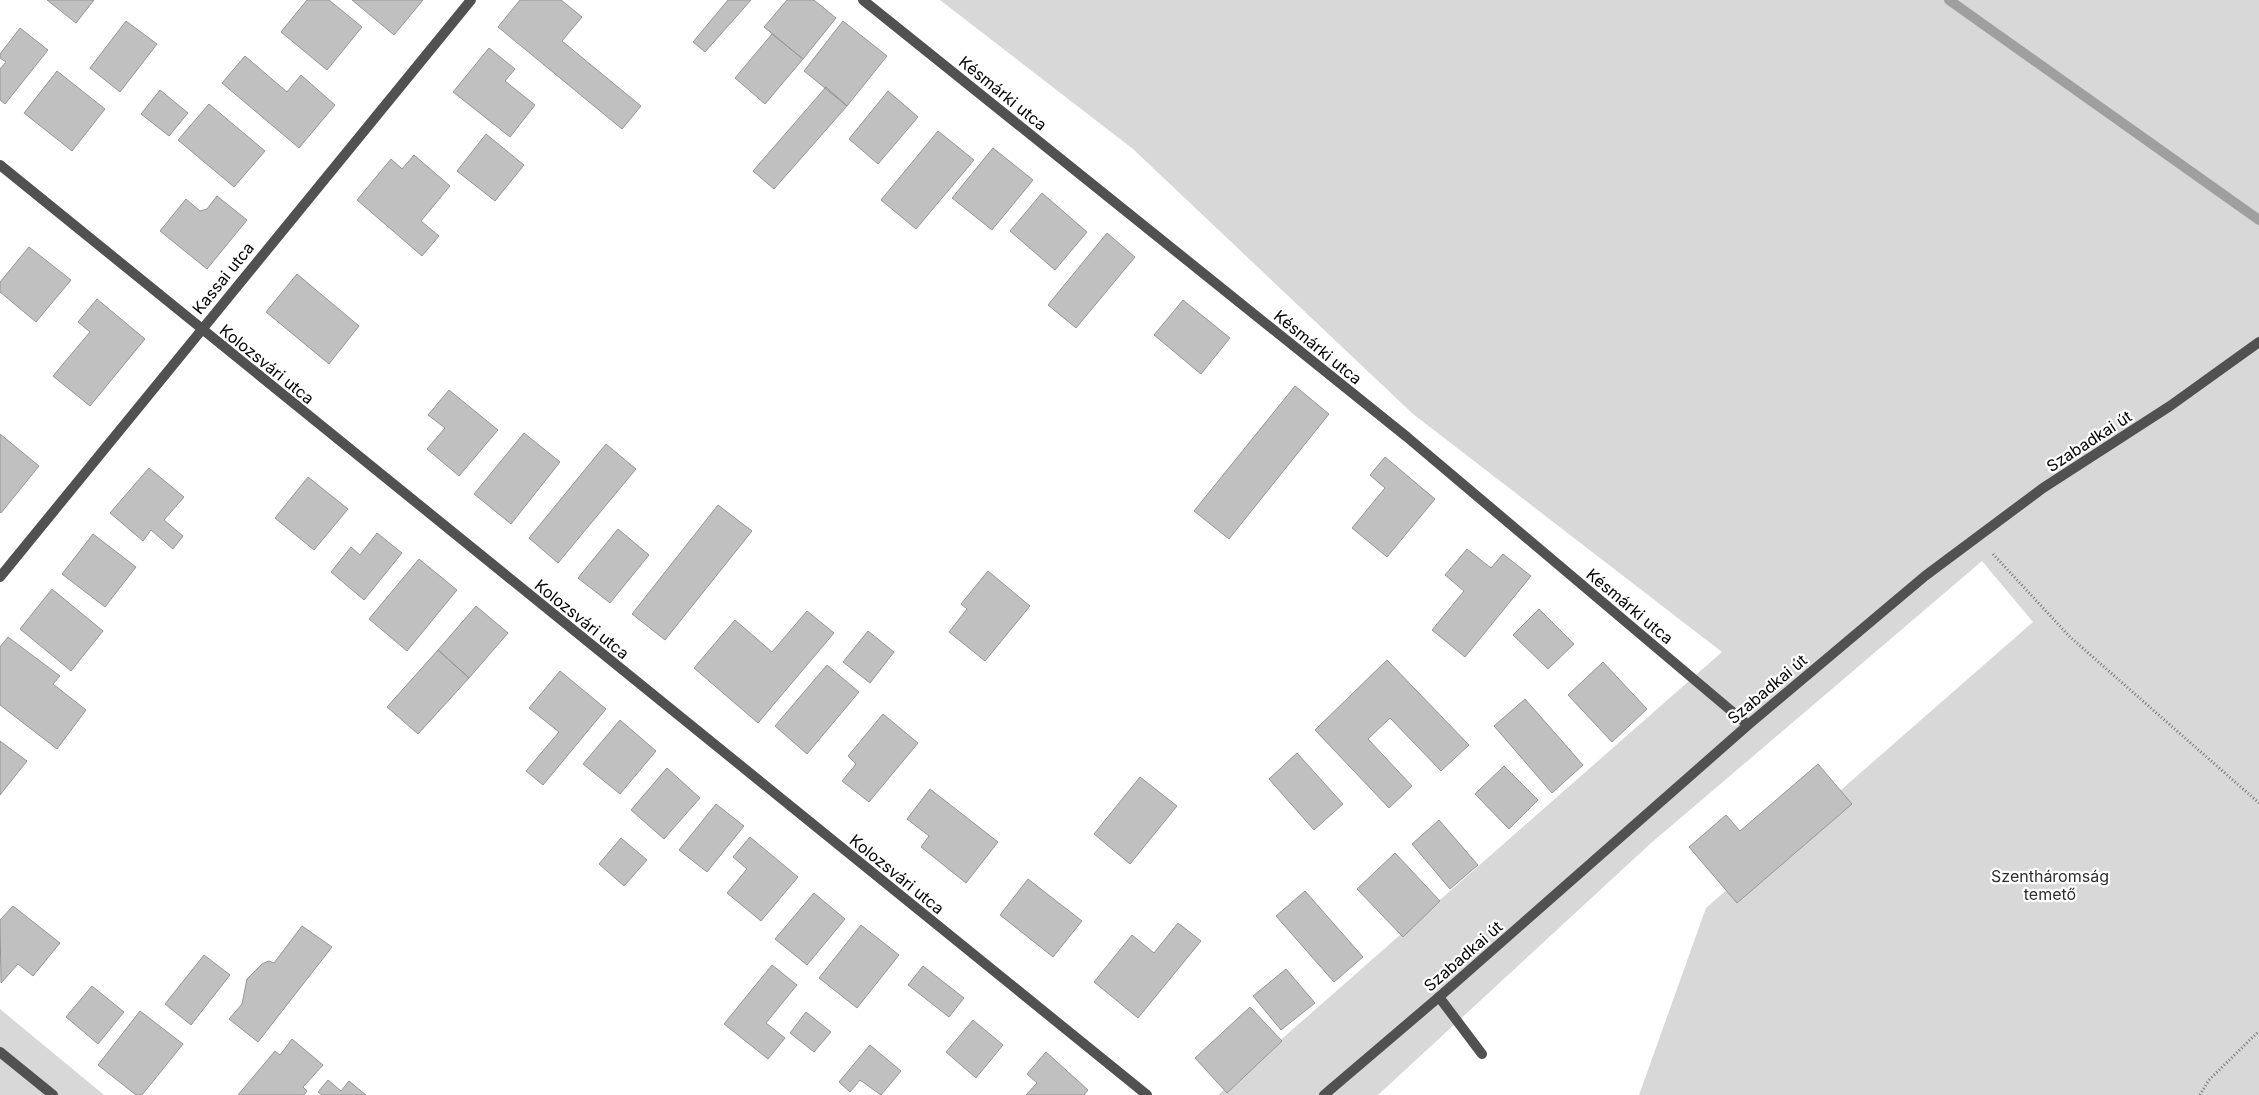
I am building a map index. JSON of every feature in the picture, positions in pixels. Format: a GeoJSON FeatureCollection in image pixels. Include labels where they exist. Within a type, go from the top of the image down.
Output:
{"type":"FeatureCollection","features":[{"type":"Feature","properties":{"kind":"street","name":"Kassai utca"},"geometry":{"type":"LineString","coordinates":[[0,577],[472,0]]}},
{"type":"Feature","properties":{"kind":"street","name":"Késmárki utca"},"geometry":{"type":"LineString","coordinates":[[863,0],[1407,437],[1748,725]]}},
{"type":"Feature","properties":{"kind":"street","name":"Kolozsvári utca"},"geometry":{"type":"LineString","coordinates":[[0,166],[1147,1095]]}},
{"type":"Feature","properties":{"kind":"street","name":"Szabadkai út"},"geometry":{"type":"LineString","coordinates":[[1324,1095],[1439,997],[1748,725],[1925,576],[2043,488],[2170,406],[2259,342]]}},
{"type":"Feature","properties":{"kind":"street"},"geometry":{"type":"LineString","coordinates":[[1439,997],[1482,1054]]}},
{"type":"Feature","properties":{"kind":"street"},"geometry":{"type":"LineString","coordinates":[[0,1052],[53,1095]]}},
{"type":"Feature","properties":{"kind":"path"},"geometry":{"type":"LineString","coordinates":[[1978,538],[2070,637],[2259,802]]}},
{"type":"Feature","properties":{"kind":"path"},"geometry":{"type":"LineString","coordinates":[[2200,1095],[2209,1080],[2259,1031]]}},
{"type":"Feature","properties":{"kind":"green space","name":"Szentháromság temető"},"geometry":{"type":"Polygon","coordinates":[[[940,0],[2259,0],[2259,1095],[1639,1095],[1706,908],[2033,622],[1982,561],[1650,844],[1378,1095],[1218,1095],[1722,652],[1413,414],[1133,149],[940,0]]]}},
{"type":"Feature","properties":{"kind":"green space"},"geometry":{"type":"Polygon","coordinates":[[[0,1009],[104,1095],[0,1095],[0,1009]]]}},
{"type":"Feature","properties":{"kind":"building"},"geometry":{"type":"Polygon","coordinates":[[[47,0],[94,0],[76,23],[47,0]]]}},
{"type":"Feature","properties":{"kind":"building"},"geometry":{"type":"Polygon","coordinates":[[[307,0],[329,0],[362,27],[327,70],[281,32],[307,0]]]}},
{"type":"Feature","properties":{"kind":"building"},"geometry":{"type":"Polygon","coordinates":[[[352,0],[423,0],[394,35],[352,0]]]}},
{"type":"Feature","properties":{"kind":"building"},"geometry":{"type":"Polygon","coordinates":[[[520,0],[561,0],[582,17],[562,41],[641,106],[622,129],[498,27],[520,0]]]}},
{"type":"Feature","properties":{"kind":"building"},"geometry":{"type":"Polygon","coordinates":[[[728,0],[751,0],[705,52],[693,42],[728,0]]]}},
{"type":"Feature","properties":{"kind":"building"},"geometry":{"type":"Polygon","coordinates":[[[787,0],[814,0],[836,18],[803,59],[764,27],[787,0]]]}},
{"type":"Feature","properties":{"kind":"building"},"geometry":{"type":"Polygon","coordinates":[[[126,21],[157,44],[120,92],[90,68],[126,21]]]}},
{"type":"Feature","properties":{"kind":"building"},"geometry":{"type":"Polygon","coordinates":[[[843,21],[887,56],[847,106],[804,71],[843,21]]]}},
{"type":"Feature","properties":{"kind":"building"},"geometry":{"type":"Polygon","coordinates":[[[20,28],[48,50],[5,104],[0,100],[0,69],[6,62],[0,58],[0,54],[20,28]]]}},
{"type":"Feature","properties":{"kind":"building"},"geometry":{"type":"Polygon","coordinates":[[[772,34],[803,59],[765,104],[735,78],[772,34]]]}},
{"type":"Feature","properties":{"kind":"building"},"geometry":{"type":"Polygon","coordinates":[[[489,48],[515,69],[505,81],[535,105],[510,137],[453,92],[489,48]]]}},
{"type":"Feature","properties":{"kind":"building"},"geometry":{"type":"Polygon","coordinates":[[[245,56],[287,92],[301,75],[335,105],[299,148],[222,83],[245,56]]]}},
{"type":"Feature","properties":{"kind":"building"},"geometry":{"type":"Polygon","coordinates":[[[57,71],[105,109],[72,151],[24,113],[57,71]]]}},
{"type":"Feature","properties":{"kind":"building"},"geometry":{"type":"Polygon","coordinates":[[[826,87],[847,106],[774,189],[753,171],[826,87]]]}},
{"type":"Feature","properties":{"kind":"building"},"geometry":{"type":"Polygon","coordinates":[[[160,90],[188,113],[169,136],[141,114],[160,90]]]}},
{"type":"Feature","properties":{"kind":"building"},"geometry":{"type":"Polygon","coordinates":[[[888,91],[918,117],[878,164],[849,139],[888,91]]]}},
{"type":"Feature","properties":{"kind":"building"},"geometry":{"type":"Polygon","coordinates":[[[209,104],[265,151],[234,187],[178,140],[209,104]]]}},
{"type":"Feature","properties":{"kind":"building"},"geometry":{"type":"Polygon","coordinates":[[[938,131],[974,160],[916,229],[881,200],[938,131]]]}},
{"type":"Feature","properties":{"kind":"building"},"geometry":{"type":"Polygon","coordinates":[[[486,134],[524,165],[495,201],[457,171],[486,134]]]}},
{"type":"Feature","properties":{"kind":"building"},"geometry":{"type":"Polygon","coordinates":[[[993,148],[1033,180],[992,230],[952,198],[993,148]]]}},
{"type":"Feature","properties":{"kind":"building"},"geometry":{"type":"Polygon","coordinates":[[[414,155],[450,186],[421,221],[439,236],[422,256],[357,200],[391,159],[402,169],[414,155]]]}},
{"type":"Feature","properties":{"kind":"building"},"geometry":{"type":"Polygon","coordinates":[[[1042,193],[1087,232],[1055,270],[1010,231],[1042,193]]]}},
{"type":"Feature","properties":{"kind":"building"},"geometry":{"type":"Polygon","coordinates":[[[217,196],[247,220],[207,269],[160,231],[186,199],[200,211],[207,209],[217,196]]]}},
{"type":"Feature","properties":{"kind":"building"},"geometry":{"type":"Polygon","coordinates":[[[1107,233],[1135,257],[1076,328],[1048,305],[1107,233]]]}},
{"type":"Feature","properties":{"kind":"building"},"geometry":{"type":"Polygon","coordinates":[[[29,247],[71,280],[36,322],[0,292],[0,282],[29,247]]]}},
{"type":"Feature","properties":{"kind":"building"},"geometry":{"type":"Polygon","coordinates":[[[297,274],[359,326],[329,364],[266,312],[297,274]]]}},
{"type":"Feature","properties":{"kind":"building"},"geometry":{"type":"Polygon","coordinates":[[[97,299],[145,339],[90,406],[53,376],[90,332],[78,322],[97,299]]]}},
{"type":"Feature","properties":{"kind":"building"},"geometry":{"type":"Polygon","coordinates":[[[1183,300],[1230,338],[1201,374],[1154,335],[1183,300]]]}},
{"type":"Feature","properties":{"kind":"building"},"geometry":{"type":"Polygon","coordinates":[[[1295,386],[1329,414],[1229,539],[1194,511],[1295,386]]]}},
{"type":"Feature","properties":{"kind":"building"},"geometry":{"type":"Polygon","coordinates":[[[449,390],[498,430],[459,476],[427,449],[445,428],[428,415],[449,390]]]}},
{"type":"Feature","properties":{"kind":"building"},"geometry":{"type":"Polygon","coordinates":[[[524,433],[560,462],[511,524],[474,494],[524,433]]]}},
{"type":"Feature","properties":{"kind":"building"},"geometry":{"type":"Polygon","coordinates":[[[0,434],[39,466],[1,513],[0,512],[0,434]]]}},
{"type":"Feature","properties":{"kind":"building"},"geometry":{"type":"Polygon","coordinates":[[[606,444],[636,469],[558,563],[529,538],[606,444]]]}},
{"type":"Feature","properties":{"kind":"building"},"geometry":{"type":"Polygon","coordinates":[[[1385,457],[1435,499],[1387,557],[1352,528],[1385,488],[1370,475],[1385,457]]]}},
{"type":"Feature","properties":{"kind":"building"},"geometry":{"type":"Polygon","coordinates":[[[149,468],[184,497],[164,520],[183,536],[173,549],[151,530],[143,541],[110,513],[149,468]]]}},
{"type":"Feature","properties":{"kind":"building"},"geometry":{"type":"Polygon","coordinates":[[[308,477],[348,509],[314,550],[275,518],[308,477]]]}},
{"type":"Feature","properties":{"kind":"building"},"geometry":{"type":"Polygon","coordinates":[[[718,505],[752,531],[665,640],[632,614],[718,505]]]}},
{"type":"Feature","properties":{"kind":"building"},"geometry":{"type":"Polygon","coordinates":[[[618,529],[649,555],[610,603],[578,578],[618,529]]]}},
{"type":"Feature","properties":{"kind":"building"},"geometry":{"type":"Polygon","coordinates":[[[377,533],[402,553],[364,600],[331,572],[351,547],[360,555],[377,533]]]}},
{"type":"Feature","properties":{"kind":"building"},"geometry":{"type":"Polygon","coordinates":[[[93,534],[136,567],[105,607],[62,574],[93,534]]]}},
{"type":"Feature","properties":{"kind":"building"},"geometry":{"type":"Polygon","coordinates":[[[1467,549],[1491,568],[1503,554],[1531,576],[1465,657],[1432,630],[1464,591],[1445,575],[1467,549]]]}},
{"type":"Feature","properties":{"kind":"building"},"geometry":{"type":"Polygon","coordinates":[[[419,559],[457,590],[407,651],[369,619],[419,559]]]}},
{"type":"Feature","properties":{"kind":"building"},"geometry":{"type":"Polygon","coordinates":[[[988,571],[1030,606],[985,661],[949,632],[967,609],[961,604],[988,571]]]}},
{"type":"Feature","properties":{"kind":"building"},"geometry":{"type":"Polygon","coordinates":[[[52,589],[103,631],[71,671],[20,629],[52,589]]]}},
{"type":"Feature","properties":{"kind":"building"},"geometry":{"type":"Polygon","coordinates":[[[476,606],[508,633],[469,678],[438,650],[476,606]]]}},
{"type":"Feature","properties":{"kind":"building"},"geometry":{"type":"Polygon","coordinates":[[[1539,609],[1574,644],[1548,669],[1513,635],[1539,609]]]}},
{"type":"Feature","properties":{"kind":"building"},"geometry":{"type":"Polygon","coordinates":[[[807,611],[834,633],[758,723],[694,668],[735,620],[772,652],[807,611]]]}},
{"type":"Feature","properties":{"kind":"building"},"geometry":{"type":"Polygon","coordinates":[[[868,631],[894,652],[870,683],[843,662],[868,631]]]}},
{"type":"Feature","properties":{"kind":"building"},"geometry":{"type":"Polygon","coordinates":[[[8,637],[60,676],[53,684],[86,710],[57,749],[0,705],[0,647],[8,637]]]}},
{"type":"Feature","properties":{"kind":"building"},"geometry":{"type":"Polygon","coordinates":[[[438,650],[469,678],[418,734],[387,707],[438,650]]]}},
{"type":"Feature","properties":{"kind":"building"},"geometry":{"type":"Polygon","coordinates":[[[1387,660],[1469,745],[1441,771],[1390,718],[1368,739],[1412,786],[1389,808],[1315,730],[1387,660]]]}},
{"type":"Feature","properties":{"kind":"building"},"geometry":{"type":"Polygon","coordinates":[[[1603,662],[1647,709],[1612,742],[1568,695],[1603,662]]]}},
{"type":"Feature","properties":{"kind":"building"},"geometry":{"type":"Polygon","coordinates":[[[827,665],[859,692],[807,754],[775,726],[827,665]]]}},
{"type":"Feature","properties":{"kind":"building"},"geometry":{"type":"Polygon","coordinates":[[[560,671],[606,709],[543,785],[526,771],[559,732],[529,708],[560,671]]]}},
{"type":"Feature","properties":{"kind":"building"},"geometry":{"type":"Polygon","coordinates":[[[1525,699],[1583,765],[1552,793],[1494,726],[1525,699]]]}},
{"type":"Feature","properties":{"kind":"building"},"geometry":{"type":"Polygon","coordinates":[[[883,714],[918,743],[869,802],[842,781],[856,764],[848,756],[883,714]]]}},
{"type":"Feature","properties":{"kind":"building"},"geometry":{"type":"Polygon","coordinates":[[[620,720],[656,751],[620,794],[583,764],[620,720]]]}},
{"type":"Feature","properties":{"kind":"building"},"geometry":{"type":"Polygon","coordinates":[[[0,741],[27,761],[0,795],[0,741]]]}},
{"type":"Feature","properties":{"kind":"building"},"geometry":{"type":"Polygon","coordinates":[[[1297,753],[1343,804],[1314,830],[1269,779],[1297,753]]]}},
{"type":"Feature","properties":{"kind":"building"},"geometry":{"type":"Polygon","coordinates":[[[1818,764],[1852,804],[1737,903],[1689,847],[1726,815],[1740,831],[1818,764]]]}},
{"type":"Feature","properties":{"kind":"building"},"geometry":{"type":"Polygon","coordinates":[[[1504,766],[1538,800],[1509,829],[1475,794],[1504,766]]]}},
{"type":"Feature","properties":{"kind":"building"},"geometry":{"type":"Polygon","coordinates":[[[667,768],[700,798],[664,839],[631,810],[667,768]]]}},
{"type":"Feature","properties":{"kind":"building"},"geometry":{"type":"Polygon","coordinates":[[[1140,777],[1177,806],[1130,864],[1094,834],[1140,777]]]}},
{"type":"Feature","properties":{"kind":"building"},"geometry":{"type":"Polygon","coordinates":[[[930,789],[998,842],[966,883],[921,847],[929,836],[907,819],[930,789]]]}},
{"type":"Feature","properties":{"kind":"building"},"geometry":{"type":"Polygon","coordinates":[[[716,804],[744,826],[707,872],[679,850],[716,804]]]}},
{"type":"Feature","properties":{"kind":"building"},"geometry":{"type":"Polygon","coordinates":[[[1439,820],[1478,865],[1450,889],[1412,844],[1439,820]]]}},
{"type":"Feature","properties":{"kind":"building"},"geometry":{"type":"Polygon","coordinates":[[[750,837],[798,877],[761,921],[727,893],[747,869],[733,857],[750,837]]]}},
{"type":"Feature","properties":{"kind":"building"},"geometry":{"type":"Polygon","coordinates":[[[621,838],[647,860],[624,886],[599,864],[621,838]]]}},
{"type":"Feature","properties":{"kind":"building"},"geometry":{"type":"Polygon","coordinates":[[[1395,853],[1440,901],[1403,937],[1357,889],[1395,853]]]}},
{"type":"Feature","properties":{"kind":"building"},"geometry":{"type":"Polygon","coordinates":[[[1028,879],[1082,921],[1053,957],[1000,915],[1028,879]]]}},
{"type":"Feature","properties":{"kind":"building"},"geometry":{"type":"Polygon","coordinates":[[[1305,891],[1363,957],[1334,982],[1276,916],[1305,891]]]}},
{"type":"Feature","properties":{"kind":"building"},"geometry":{"type":"Polygon","coordinates":[[[814,893],[845,919],[807,965],[775,939],[814,893]]]}},
{"type":"Feature","properties":{"kind":"building"},"geometry":{"type":"Polygon","coordinates":[[[13,906],[60,943],[33,976],[18,964],[1,983],[0,920],[13,906]]]}},
{"type":"Feature","properties":{"kind":"building"},"geometry":{"type":"Polygon","coordinates":[[[1178,923],[1201,941],[1138,1018],[1094,982],[1132,935],[1154,953],[1178,923]]]}},
{"type":"Feature","properties":{"kind":"building"},"geometry":{"type":"Polygon","coordinates":[[[861,925],[899,955],[857,1008],[819,978],[861,925]]]}},
{"type":"Feature","properties":{"kind":"building"},"geometry":{"type":"Polygon","coordinates":[[[302,926],[332,947],[258,1042],[229,1019],[242,1004],[247,979],[262,964],[269,961],[274,963],[302,926]]]}},
{"type":"Feature","properties":{"kind":"building"},"geometry":{"type":"Polygon","coordinates":[[[204,955],[230,975],[191,1025],[165,1004],[204,955]]]}},
{"type":"Feature","properties":{"kind":"building"},"geometry":{"type":"Polygon","coordinates":[[[772,965],[797,985],[766,1023],[785,1038],[768,1059],[724,1024],[772,965]]]}},
{"type":"Feature","properties":{"kind":"building"},"geometry":{"type":"Polygon","coordinates":[[[923,966],[964,998],[949,1017],[908,985],[923,966]]]}},
{"type":"Feature","properties":{"kind":"building"},"geometry":{"type":"Polygon","coordinates":[[[1286,969],[1315,1003],[1281,1030],[1253,996],[1286,969]]]}},
{"type":"Feature","properties":{"kind":"building"},"geometry":{"type":"Polygon","coordinates":[[[92,986],[124,1012],[98,1044],[66,1017],[92,986]]]}},
{"type":"Feature","properties":{"kind":"building"},"geometry":{"type":"Polygon","coordinates":[[[1250,1007],[1282,1041],[1227,1093],[1195,1058],[1250,1007]]]}},
{"type":"Feature","properties":{"kind":"building"},"geometry":{"type":"Polygon","coordinates":[[[140,1011],[183,1044],[142,1095],[136,1095],[98,1065],[140,1011]]]}},
{"type":"Feature","properties":{"kind":"building"},"geometry":{"type":"Polygon","coordinates":[[[806,1012],[831,1032],[814,1052],[790,1033],[806,1012]]]}},
{"type":"Feature","properties":{"kind":"building"},"geometry":{"type":"Polygon","coordinates":[[[973,1020],[1003,1045],[976,1078],[946,1052],[973,1020]]]}},
{"type":"Feature","properties":{"kind":"building"},"geometry":{"type":"Polygon","coordinates":[[[292,1039],[323,1065],[303,1087],[307,1091],[304,1095],[238,1095],[275,1051],[280,1055],[292,1039]]]}},
{"type":"Feature","properties":{"kind":"building"},"geometry":{"type":"Polygon","coordinates":[[[870,1045],[901,1071],[881,1095],[860,1080],[850,1092],[839,1082],[870,1045]]]}},
{"type":"Feature","properties":{"kind":"building"},"geometry":{"type":"Polygon","coordinates":[[[1046,1052],[1088,1090],[1084,1095],[1026,1095],[1037,1083],[1027,1074],[1046,1052]]]}},
{"type":"Feature","properties":{"kind":"building"},"geometry":{"type":"Polygon","coordinates":[[[328,1080],[341,1091],[349,1081],[366,1095],[322,1095],[318,1092],[328,1080]]]}},
{"type":"Feature","properties":{"kind":"waterway"},"geometry":{"type":"LineString","coordinates":[[1949,0],[2259,220]]}}]}
